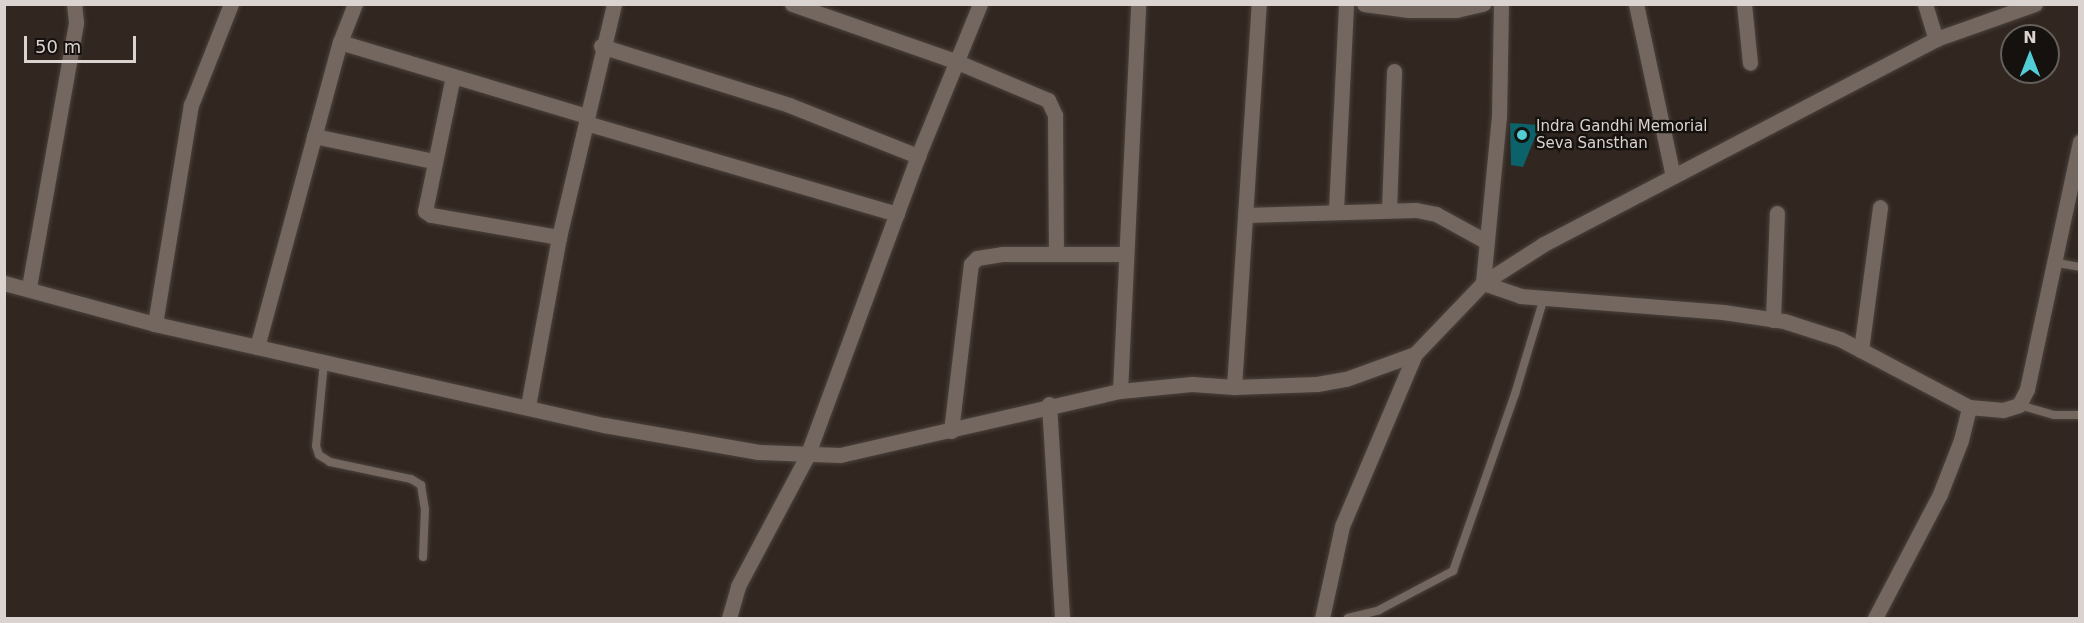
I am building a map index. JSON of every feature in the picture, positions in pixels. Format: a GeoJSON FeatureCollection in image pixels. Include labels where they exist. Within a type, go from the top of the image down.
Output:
{"type":"FeatureCollection","features":[{"type":"Feature","properties":{"kind":"street"},"geometry":{"type":"LineString","coordinates":[[29,287],[76,22],[74,4]]}},
{"type":"Feature","properties":{"kind":"street"},"geometry":{"type":"LineString","coordinates":[[155,324],[191,105],[231,4]]}},
{"type":"Feature","properties":{"kind":"street"},"geometry":{"type":"LineString","coordinates":[[257,347],[340,42],[355,4]]}},
{"type":"Feature","properties":{"kind":"street"},"geometry":{"type":"LineString","coordinates":[[528,406],[559,237],[601,46],[614,4]]}},
{"type":"Feature","properties":{"kind":"street"},"geometry":{"type":"LineString","coordinates":[[729,618],[738,586],[807,456],[918,156],[980,4]]}},
{"type":"Feature","properties":{"kind":"street"},"geometry":{"type":"LineString","coordinates":[[1120,391],[1138,4]]}},
{"type":"Feature","properties":{"kind":"street"},"geometry":{"type":"LineString","coordinates":[[1234,387],[1258,4]]}},
{"type":"Feature","properties":{"kind":"street"},"geometry":{"type":"LineString","coordinates":[[1336,210],[1346,4]]}},
{"type":"Feature","properties":{"kind":"street"},"geometry":{"type":"LineString","coordinates":[[1364,4],[1409,8],[1483,4]]}},
{"type":"Feature","properties":{"kind":"street"},"geometry":{"type":"LineString","coordinates":[[1483,283],[1498,116],[1501,4]]}},
{"type":"Feature","properties":{"kind":"street"},"geometry":{"type":"LineString","coordinates":[[1636,4],[1673,176]]}},
{"type":"Feature","properties":{"kind":"street"},"geometry":{"type":"LineString","coordinates":[[1743,4],[1750,63]]}},
{"type":"Feature","properties":{"kind":"street"},"geometry":{"type":"LineString","coordinates":[[1925,4],[1936,39]]}},
{"type":"Feature","properties":{"kind":"street"},"geometry":{"type":"LineString","coordinates":[[1322,618],[1345,516],[1415,354],[1483,283],[1544,244],[1936,39],[2035,4]]}},
{"type":"Feature","properties":{"kind":"street"},"geometry":{"type":"LineString","coordinates":[[794,5],[830,11],[1053,105],[1056,254]]}},
{"type":"Feature","properties":{"kind":"street"},"geometry":{"type":"LineString","coordinates":[[340,42],[586,120],[897,214]]}},
{"type":"Feature","properties":{"kind":"street"},"geometry":{"type":"LineString","coordinates":[[601,46],[813,113],[918,156]]}},
{"type":"Feature","properties":{"kind":"street"},"geometry":{"type":"LineString","coordinates":[[1389,210],[1394,71]]}},
{"type":"Feature","properties":{"kind":"street"},"geometry":{"type":"LineString","coordinates":[[453,76],[425,199],[425,211],[431,215],[559,237]]}},
{"type":"Feature","properties":{"kind":"street"},"geometry":{"type":"LineString","coordinates":[[314,136],[433,161]]}},
{"type":"Feature","properties":{"kind":"street"},"geometry":{"type":"LineString","coordinates":[[1483,283],[1506,293],[1544,298],[1773,320],[1840,339],[1969,406],[2003,410],[2019,405],[2027,389],[2079,142]]}},
{"type":"Feature","properties":{"kind":"street"},"geometry":{"type":"LineString","coordinates":[[1861,350],[1880,207]]}},
{"type":"Feature","properties":{"kind":"street"},"geometry":{"type":"LineString","coordinates":[[1245,215],[1336,210],[1389,210],[1436,214],[1487,242]]}},
{"type":"Feature","properties":{"kind":"street"},"geometry":{"type":"LineString","coordinates":[[1773,320],[1778,213]]}},
{"type":"Feature","properties":{"kind":"street"},"geometry":{"type":"LineString","coordinates":[[951,431],[971,264],[977,258],[1002,254],[1126,254]]}},
{"type":"Feature","properties":{"kind":"street"},"geometry":{"type":"LineString","coordinates":[[4,282],[29,287],[155,324],[615,427],[759,452],[807,456],[840,455],[951,431],[1049,404],[1120,391],[1192,384],[1234,387],[1346,379],[1415,354]]}},
{"type":"Feature","properties":{"kind":"street"},"geometry":{"type":"LineString","coordinates":[[1049,404],[1062,618]]}},
{"type":"Feature","properties":{"kind":"street"},"geometry":{"type":"LineString","coordinates":[[1875,618],[1940,494],[1961,440],[1969,406]]}},
{"type":"Feature","properties":{"kind":"lane"},"geometry":{"type":"LineString","coordinates":[[2052,262],[2079,267]]}},
{"type":"Feature","properties":{"kind":"lane"},"geometry":{"type":"LineString","coordinates":[[1348,618],[1379,609],[1453,571],[1544,298]]}},
{"type":"Feature","properties":{"kind":"lane"},"geometry":{"type":"LineString","coordinates":[[324,362],[316,446],[319,454],[330,462],[411,479],[421,485],[425,509],[423,557]]}},
{"type":"Feature","properties":{"kind":"lane"},"geometry":{"type":"LineString","coordinates":[[2019,405],[2054,415],[2079,415]]}},
{"type":"Feature","properties":{"kind":"building"},"geometry":{"type":"Polygon","coordinates":[[[1510,123],[1540,125],[1523,167],[1511,165],[1510,123]]]}},
{"type":"Feature","properties":{"kind":"place","name":"Indra Gandhi Memorial Seva Sansthan"},"geometry":{"type":"Point","coordinates":[1522,135]}}]}
